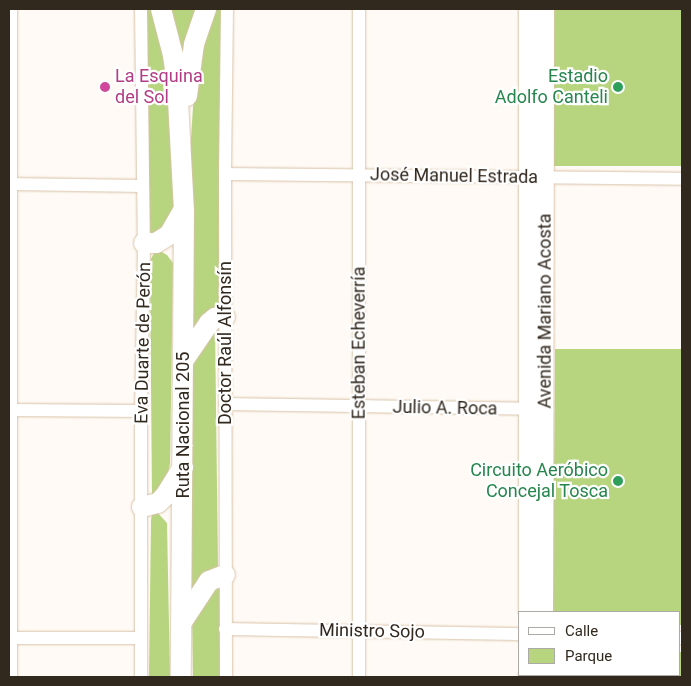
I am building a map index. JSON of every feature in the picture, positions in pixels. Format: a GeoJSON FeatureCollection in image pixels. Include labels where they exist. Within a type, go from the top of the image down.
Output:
{"type":"FeatureCollection","features":[{"type":"Feature","properties":{"kind":"main road","name":"Ruta Nacional 205"},"geometry":{"type":"LineString","coordinates":[[161,9],[175,64],[184,210],[181,677]]}},
{"type":"Feature","properties":{"kind":"main road","name":"Ruta Nacional 205"},"geometry":{"type":"LineString","coordinates":[[182,173],[188,80],[194,44],[206,9]]}},
{"type":"Feature","properties":{"kind":"main road","name":"Avenida Mariano Acosta"},"geometry":{"type":"LineString","coordinates":[[528,9],[536,177],[536,409],[544,611]]}},
{"type":"Feature","properties":{"kind":"main road","name":"Avenida Mariano Acosta"},"geometry":{"type":"LineString","coordinates":[[536,177],[545,9]]}},
{"type":"Feature","properties":{"kind":"main road"},"geometry":{"type":"LineString","coordinates":[[144,243],[156,243],[169,235],[184,210]]}},
{"type":"Feature","properties":{"kind":"main road"},"geometry":{"type":"LineString","coordinates":[[183,361],[209,323],[215,318],[225,318]]}},
{"type":"Feature","properties":{"kind":"main road","name":"Avenida Mariano Acosta"},"geometry":{"type":"LineString","coordinates":[[528,611],[536,409]]}},
{"type":"Feature","properties":{"kind":"main road"},"geometry":{"type":"LineString","coordinates":[[142,507],[158,503],[183,467]]}},
{"type":"Feature","properties":{"kind":"main road"},"geometry":{"type":"LineString","coordinates":[[182,622],[209,581],[225,575]]}},
{"type":"Feature","properties":{"kind":"street"},"geometry":{"type":"LineString","coordinates":[[10,9],[11,677]]}},
{"type":"Feature","properties":{"kind":"street","name":"Eva Duarte de Perón"},"geometry":{"type":"LineString","coordinates":[[141,9],[144,186],[141,411],[141,677]]}},
{"type":"Feature","properties":{"kind":"street","name":"Doctor Raúl Alfonsín"},"geometry":{"type":"LineString","coordinates":[[226,677],[225,174],[227,9]]}},
{"type":"Feature","properties":{"kind":"street","name":"Esteban Echeverría"},"geometry":{"type":"LineString","coordinates":[[359,9],[359,677]]}},
{"type":"Feature","properties":{"kind":"street","name":"José Manuel Estrada"},"geometry":{"type":"LineString","coordinates":[[225,174],[682,179]]}},
{"type":"Feature","properties":{"kind":"street"},"geometry":{"type":"LineString","coordinates":[[9,184],[144,186]]}},
{"type":"Feature","properties":{"kind":"street","name":"Julio A. Roca"},"geometry":{"type":"LineString","coordinates":[[225,404],[536,409]]}},
{"type":"Feature","properties":{"kind":"street"},"geometry":{"type":"LineString","coordinates":[[10,410],[141,411]]}},
{"type":"Feature","properties":{"kind":"street","name":"Ministro Sojo"},"geometry":{"type":"LineString","coordinates":[[225,629],[518,634]]}},
{"type":"Feature","properties":{"kind":"street"},"geometry":{"type":"LineString","coordinates":[[10,638],[142,638]]}},
{"type":"Feature","properties":{"kind":"green space"},"geometry":{"type":"Polygon","coordinates":[[[146,9],[157,9],[165,34],[175,204],[166,226],[150,240],[146,9]]]}},
{"type":"Feature","properties":{"kind":"green space"},"geometry":{"type":"Polygon","coordinates":[[[164,9],[203,9],[184,88],[164,9]]]}},
{"type":"Feature","properties":{"kind":"green space"},"geometry":{"type":"Polygon","coordinates":[[[212,9],[222,9],[220,312],[190,340],[191,139],[194,91],[212,9]]]}},
{"type":"Feature","properties":{"kind":"green space","name":"Estadio Adolfo Canteli"},"geometry":{"type":"Polygon","coordinates":[[[554,9],[682,9],[682,166],[554,166],[554,9]]]}},
{"type":"Feature","properties":{"kind":"green space"},"geometry":{"type":"Polygon","coordinates":[[[160,251],[167,255],[173,263],[170,464],[166,482],[152,498],[150,268],[154,253],[160,251]]]}},
{"type":"Feature","properties":{"kind":"green space"},"geometry":{"type":"Polygon","coordinates":[[[215,324],[218,569],[188,602],[192,352],[215,324]]]}},
{"type":"Feature","properties":{"kind":"green space","name":"Circuito Aeróbico Concejal Tosca"},"geometry":{"type":"Polygon","coordinates":[[[555,349],[682,349],[682,625],[681,611],[553,611],[555,349]]]}},
{"type":"Feature","properties":{"kind":"green space"},"geometry":{"type":"Polygon","coordinates":[[[156,511],[167,523],[170,677],[149,677],[151,520],[152,514],[156,511]]]}},
{"type":"Feature","properties":{"kind":"green space"},"geometry":{"type":"Polygon","coordinates":[[[220,582],[221,677],[193,677],[192,612],[220,582]]]}},
{"type":"Feature","properties":{"kind":"green space"},"geometry":{"type":"Polygon","coordinates":[[[682,652],[682,677],[557,677],[681,676],[682,652]]]}},
{"type":"Feature","properties":{"kind":"place","name":"La Esquina del Sol"},"geometry":{"type":"Point","coordinates":[105,87]}},
{"type":"Feature","properties":{"kind":"place","name":"Estadio Adolfo Canteli"},"geometry":{"type":"Point","coordinates":[618,87]}},
{"type":"Feature","properties":{"kind":"place","name":"Circuito Aeróbico Concejal Tosca"},"geometry":{"type":"Point","coordinates":[618,481]}}]}
